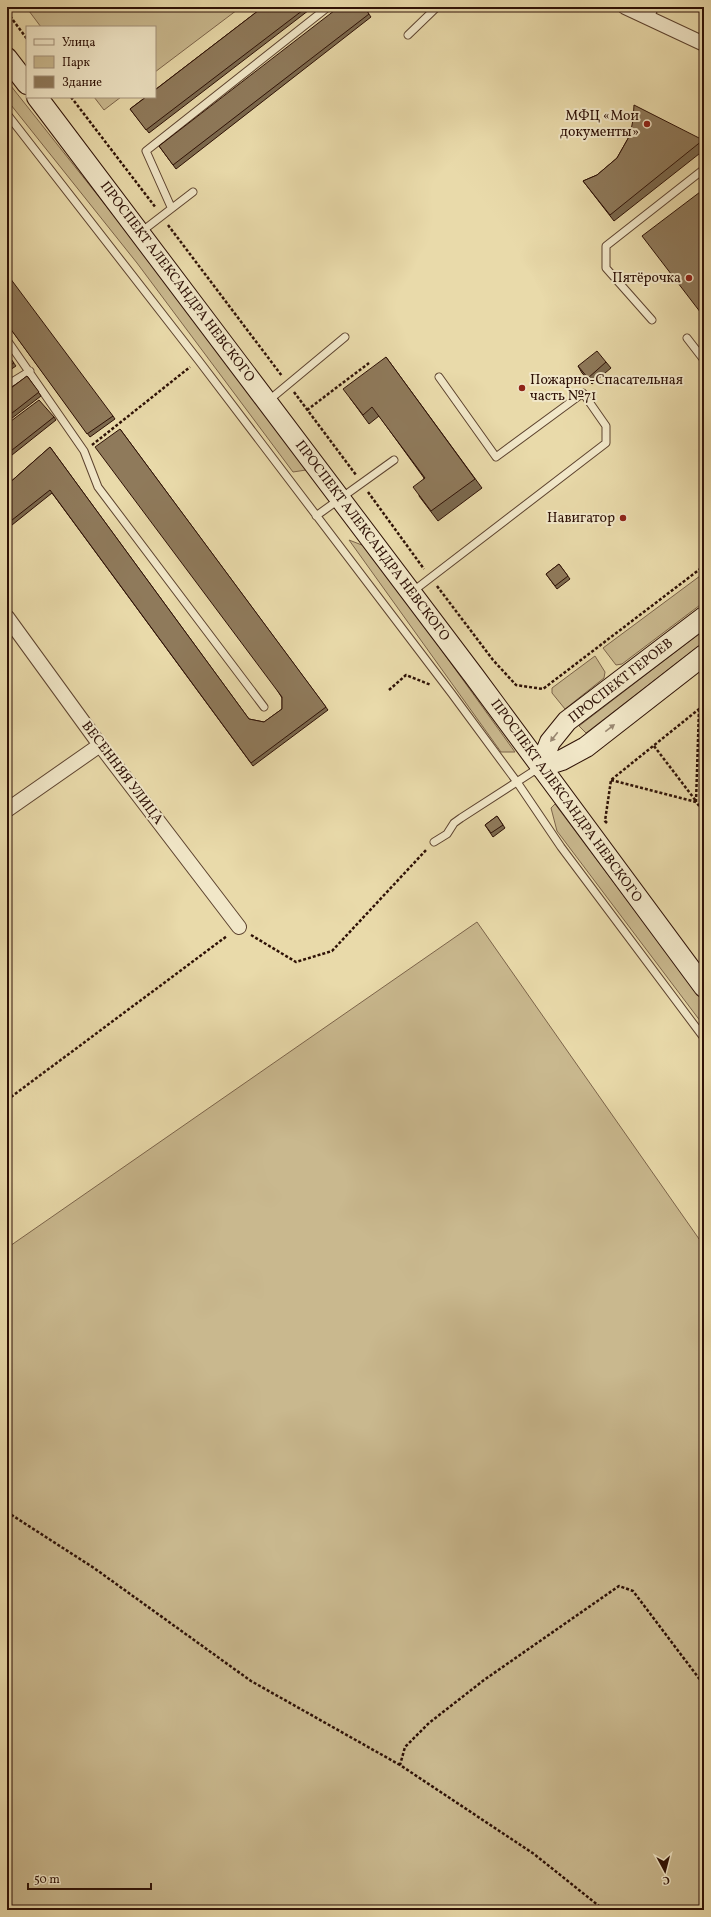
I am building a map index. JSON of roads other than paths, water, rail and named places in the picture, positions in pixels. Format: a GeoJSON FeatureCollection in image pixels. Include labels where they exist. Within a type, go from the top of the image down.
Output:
{"type":"FeatureCollection","features":[{"type":"Feature","properties":{"kind":"main road"},"geometry":{"type":"LineString","coordinates":[[7,58],[26,83]]}},
{"type":"Feature","properties":{"kind":"main road","name":"ПРОСПЕКТ АЛЕКСАНДРА НЕВСКОГО"},"geometry":{"type":"LineString","coordinates":[[38,98],[474,676],[704,987]]}},
{"type":"Feature","properties":{"kind":"main road","name":"ПРОСПЕКТ ГЕРОЕВ"},"geometry":{"type":"LineString","coordinates":[[540,767],[550,742],[567,721],[704,617]]}},
{"type":"Feature","properties":{"kind":"main road"},"geometry":{"type":"LineString","coordinates":[[540,767],[562,760],[586,747],[704,655]]}},
{"type":"Feature","properties":{"kind":"street"},"geometry":{"type":"LineString","coordinates":[[625,7],[652,13],[704,44]]}},
{"type":"Feature","properties":{"kind":"street","name":"ВЕСЕННЯЯ УЛИЦА"},"geometry":{"type":"LineString","coordinates":[[7,617],[100,745],[239,928]]}},
{"type":"Feature","properties":{"kind":"street"},"geometry":{"type":"LineString","coordinates":[[7,810],[100,745]]}},
{"type":"Feature","properties":{"kind":"lane"},"geometry":{"type":"LineString","coordinates":[[171,207],[146,151],[328,7]]}},
{"type":"Feature","properties":{"kind":"lane"},"geometry":{"type":"LineString","coordinates":[[408,35],[437,7]]}},
{"type":"Feature","properties":{"kind":"lane"},"geometry":{"type":"LineString","coordinates":[[7,114],[199,361],[452,694],[517,782],[560,847],[704,1038]]}},
{"type":"Feature","properties":{"kind":"lane"},"geometry":{"type":"LineString","coordinates":[[652,320],[606,268],[606,246],[704,169]]}},
{"type":"Feature","properties":{"kind":"lane"},"geometry":{"type":"LineString","coordinates":[[140,232],[171,207],[193,192]]}},
{"type":"Feature","properties":{"kind":"lane"},"geometry":{"type":"LineString","coordinates":[[266,402],[345,338]]}},
{"type":"Feature","properties":{"kind":"lane"},"geometry":{"type":"LineString","coordinates":[[686,338],[704,360]]}},
{"type":"Feature","properties":{"kind":"lane"},"geometry":{"type":"LineString","coordinates":[[7,340],[30,371],[84,451],[98,487],[264,707]]}},
{"type":"Feature","properties":{"kind":"lane"},"geometry":{"type":"LineString","coordinates":[[7,385],[30,371]]}},
{"type":"Feature","properties":{"kind":"lane"},"geometry":{"type":"LineString","coordinates":[[410,593],[606,443],[606,426],[583,393],[496,457],[439,377]]}},
{"type":"Feature","properties":{"kind":"lane"},"geometry":{"type":"LineString","coordinates":[[316,516],[394,460]]}},
{"type":"Feature","properties":{"kind":"lane"},"geometry":{"type":"LineString","coordinates":[[434,842],[447,834],[454,823],[540,767]]}},
{"type":"Feature","properties":{"kind":"place","name":"МФЦ «Мои документы»"},"geometry":{"type":"Point","coordinates":[647,124]}},
{"type":"Feature","properties":{"kind":"place","name":"Пятёрочка"},"geometry":{"type":"Point","coordinates":[689,278]}},
{"type":"Feature","properties":{"kind":"place","name":"Пожарно-Спасательная часть №71"},"geometry":{"type":"Point","coordinates":[522,388]}},
{"type":"Feature","properties":{"kind":"place","name":"Навигатор"},"geometry":{"type":"Point","coordinates":[623,518]}}]}
